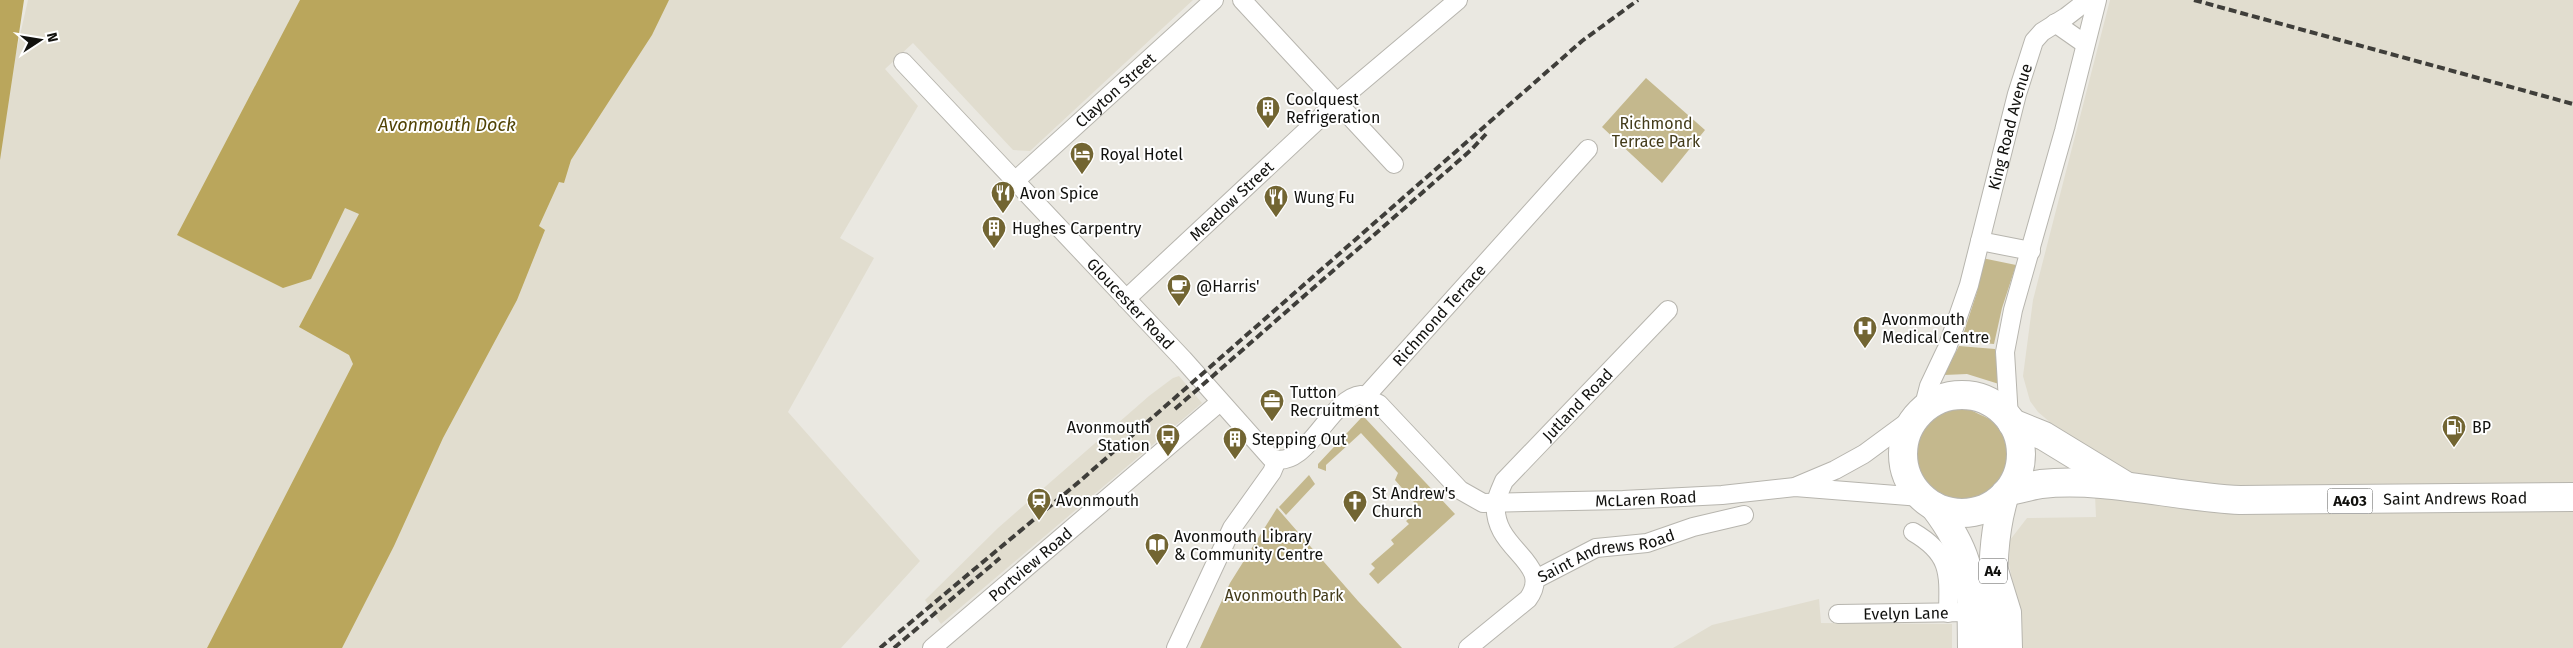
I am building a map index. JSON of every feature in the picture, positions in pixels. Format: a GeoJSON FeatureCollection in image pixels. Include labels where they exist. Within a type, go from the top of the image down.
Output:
{"type":"FeatureCollection","features":[{"type":"Feature","properties":{"kind":"highway"},"geometry":{"type":"LineString","coordinates":[[1968,395],[1994,405],[2010,420],[2021,452],[2018,473],[2006,493],[1989,506],[1971,512],[1952,512],[1927,502],[1907,476],[1902,452],[1907,432],[1920,412],[1939,399],[1968,395]]}},
{"type":"Feature","properties":{"kind":"highway","name":"Saint Andrews Road"},"geometry":{"type":"LineString","coordinates":[[2010,420],[2044,436],[2128,486]]}},
{"type":"Feature","properties":{"kind":"highway","name":"Saint Andrews Road"},"geometry":{"type":"LineString","coordinates":[[2006,493],[2042,484],[2128,486],[2190,497],[2240,500],[2573,497]]}},
{"type":"Feature","properties":{"kind":"highway","name":"A4"},"geometry":{"type":"LineString","coordinates":[[1994,648],[1994,548],[1996,521],[2006,493]]}},
{"type":"Feature","properties":{"kind":"highway","name":"A4"},"geometry":{"type":"LineString","coordinates":[[1927,502],[1950,528],[1966,558],[1971,586],[1960,612],[1972,648]]}},
{"type":"Feature","properties":{"kind":"street","name":"Clayton Street"},"geometry":{"type":"LineString","coordinates":[[1016,180],[1214,0]]}},
{"type":"Feature","properties":{"kind":"street"},"geometry":{"type":"LineString","coordinates":[[1242,0],[1394,164]]}},
{"type":"Feature","properties":{"kind":"street","name":"Meadow Street"},"geometry":{"type":"LineString","coordinates":[[1126,299],[1336,103],[1458,0]]}},
{"type":"Feature","properties":{"kind":"street","name":"King Road Avenue"},"geometry":{"type":"LineString","coordinates":[[1920,412],[1955,326],[1980,241],[2030,50],[2037,36],[2078,10],[2088,0]]}},
{"type":"Feature","properties":{"kind":"street"},"geometry":{"type":"LineString","coordinates":[[2010,420],[2005,347],[2013,310],[2031,252],[2097,0]]}},
{"type":"Feature","properties":{"kind":"street"},"geometry":{"type":"LineString","coordinates":[[2055,23],[2086,44]]}},
{"type":"Feature","properties":{"kind":"street","name":"Gloucester Road"},"geometry":{"type":"LineString","coordinates":[[903,62],[1016,180],[1266,453],[1277,460]]}},
{"type":"Feature","properties":{"kind":"street","name":"Richmond Terrace"},"geometry":{"type":"LineString","coordinates":[[1277,460],[1283,460],[1298,453],[1348,400],[1356,396],[1366,396],[1588,149]]}},
{"type":"Feature","properties":{"kind":"street"},"geometry":{"type":"LineString","coordinates":[[1980,241],[2031,252]]}},
{"type":"Feature","properties":{"kind":"street","name":"Jutland Road"},"geometry":{"type":"LineString","coordinates":[[1496,502],[1504,481],[1668,310]]}},
{"type":"Feature","properties":{"kind":"street","name":"McLaren Road"},"geometry":{"type":"LineString","coordinates":[[1366,396],[1379,404],[1460,490],[1475,500],[1496,502],[1632,500],[1795,487],[1927,502]]}},
{"type":"Feature","properties":{"kind":"street","name":"Portview Road"},"geometry":{"type":"LineString","coordinates":[[932,648],[1220,402]]}},
{"type":"Feature","properties":{"kind":"street","name":"McLaren Road"},"geometry":{"type":"LineString","coordinates":[[1795,487],[1835,470],[1864,454],[1920,412]]}},
{"type":"Feature","properties":{"kind":"street"},"geometry":{"type":"LineString","coordinates":[[1176,648],[1232,528],[1272,472],[1277,460]]}},
{"type":"Feature","properties":{"kind":"street"},"geometry":{"type":"LineString","coordinates":[[1496,502],[1502,534],[1532,568],[1536,580]]}},
{"type":"Feature","properties":{"kind":"street","name":"Saint Andrews Road"},"geometry":{"type":"LineString","coordinates":[[1468,648],[1528,599],[1534,591],[1536,580],[1596,548],[1647,543],[1693,527],[1744,515]]}},
{"type":"Feature","properties":{"kind":"street"},"geometry":{"type":"LineString","coordinates":[[1913,532],[1934,547],[1944,561],[1960,612]]}},
{"type":"Feature","properties":{"kind":"street"},"geometry":{"type":"LineString","coordinates":[[1994,548],[2012,612],[2013,648]]}},
{"type":"Feature","properties":{"kind":"street","name":"Evelyn Lane"},"geometry":{"type":"LineString","coordinates":[[1838,614],[1960,612]]}},
{"type":"Feature","properties":{"kind":"shaded area"},"geometry":{"type":"Polygon","coordinates":[[[28,0],[1193,0],[1030,151],[1013,150],[913,43],[885,69],[918,106],[840,238],[874,258],[788,412],[920,561],[841,648],[0,648],[0,123],[28,0]]]}},
{"type":"Feature","properties":{"kind":"shaded area"},"geometry":{"type":"Polygon","coordinates":[[[2110,0],[2573,0],[2573,648],[2019,648],[2018,611],[2009,564],[2010,540],[2027,518],[2096,517],[2093,451],[2038,412],[2030,401],[2023,376],[2033,300],[2110,0]]]}},
{"type":"Feature","properties":{"kind":"shaded area"},"geometry":{"type":"Polygon","coordinates":[[[1179,376],[1202,403],[941,624],[925,600],[998,528],[1149,396],[1173,378],[1179,376]]]}},
{"type":"Feature","properties":{"kind":"shaded area"},"geometry":{"type":"Polygon","coordinates":[[[1819,599],[1821,623],[1952,624],[1952,648],[1673,648],[1712,625],[1819,599]]]}},
{"type":"Feature","properties":{"kind":"green space","name":"Richmond Terrace Park"},"geometry":{"type":"Polygon","coordinates":[[[1646,78],[1705,130],[1662,183],[1602,127],[1646,78]]]}},
{"type":"Feature","properties":{"kind":"green space"},"geometry":{"type":"Polygon","coordinates":[[[1982,258],[2016,265],[2002,308],[1994,344],[1961,341],[1977,292],[1982,258]]]}},
{"type":"Feature","properties":{"kind":"green space"},"geometry":{"type":"Polygon","coordinates":[[[1959,346],[1995,349],[1999,384],[1967,374],[1944,375],[1959,346]]]}},
{"type":"Feature","properties":{"kind":"green space"},"geometry":{"type":"Polygon","coordinates":[[[1963,406],[1997,424],[2003,431],[2006,439],[2008,458],[2002,476],[1991,489],[1969,500],[1948,499],[1931,488],[1920,472],[1915,452],[1920,433],[1935,416],[1963,406]]]}},
{"type":"Feature","properties":{"kind":"green space"},"geometry":{"type":"Polygon","coordinates":[[[1361,418],[1365,418],[1455,514],[1378,584],[1369,574],[1375,568],[1371,564],[1394,544],[1391,540],[1409,524],[1406,521],[1420,509],[1395,480],[1398,473],[1361,433],[1326,465],[1326,471],[1318,468],[1318,464],[1361,418]]]}},
{"type":"Feature","properties":{"kind":"green space"},"geometry":{"type":"Polygon","coordinates":[[[1309,475],[1315,484],[1286,515],[1279,507],[1309,475]]]}},
{"type":"Feature","properties":{"kind":"green space","name":"Avonmouth Park"},"geometry":{"type":"Polygon","coordinates":[[[1277,508],[1358,601],[1402,648],[1200,648],[1230,583],[1277,508]]]}},
{"type":"Feature","properties":{"kind":"water"},"geometry":{"type":"Polygon","coordinates":[[[0,0],[24,0],[0,160],[0,0]]]}},
{"type":"Feature","properties":{"kind":"water","name":"Avonmouth Dock"},"geometry":{"type":"Polygon","coordinates":[[[300,0],[669,0],[652,35],[571,160],[564,183],[559,182],[539,226],[545,230],[517,300],[443,438],[394,546],[342,648],[207,648],[353,364],[349,355],[299,327],[359,214],[345,208],[311,279],[283,288],[177,235],[300,0]]]}},
{"type":"Feature","properties":{"kind":"railway"},"geometry":{"type":"LineString","coordinates":[[880,648],[1080,481],[1582,41],[1638,0]]}},
{"type":"Feature","properties":{"kind":"railway"},"geometry":{"type":"LineString","coordinates":[[2194,0],[2573,104]]}},
{"type":"Feature","properties":{"kind":"railway"},"geometry":{"type":"LineString","coordinates":[[1175,409],[1471,150],[1486,134]]}},
{"type":"Feature","properties":{"kind":"railway"},"geometry":{"type":"LineString","coordinates":[[894,648],[1000,558]]}},
{"type":"Feature","properties":{"kind":"place","name":"Coolquest Refrigeration"},"geometry":{"type":"Point","coordinates":[1268,129]}},
{"type":"Feature","properties":{"kind":"place","name":"Royal Hotel"},"geometry":{"type":"Point","coordinates":[1082,175]}},
{"type":"Feature","properties":{"kind":"place","name":"Avon Spice"},"geometry":{"type":"Point","coordinates":[1003,214]}},
{"type":"Feature","properties":{"kind":"place","name":"Wung Fu"},"geometry":{"type":"Point","coordinates":[1276,218]}},
{"type":"Feature","properties":{"kind":"place","name":"Hughes Carpentry"},"geometry":{"type":"Point","coordinates":[994,249]}},
{"type":"Feature","properties":{"kind":"place","name":"@Harris'"},"geometry":{"type":"Point","coordinates":[1179,307]}},
{"type":"Feature","properties":{"kind":"place","name":"Avonmouth Medical Centre"},"geometry":{"type":"Point","coordinates":[1865,349]}},
{"type":"Feature","properties":{"kind":"place","name":"Tutton Recruitment"},"geometry":{"type":"Point","coordinates":[1272,422]}},
{"type":"Feature","properties":{"kind":"place","name":"BP"},"geometry":{"type":"Point","coordinates":[2454,448]}},
{"type":"Feature","properties":{"kind":"place","name":"Avonmouth Station"},"geometry":{"type":"Point","coordinates":[1168,457]}},
{"type":"Feature","properties":{"kind":"place","name":"Stepping Out"},"geometry":{"type":"Point","coordinates":[1235,460]}},
{"type":"Feature","properties":{"kind":"place","name":"Avonmouth"},"geometry":{"type":"Point","coordinates":[1039,521]}},
{"type":"Feature","properties":{"kind":"place","name":"St Andrew's Church"},"geometry":{"type":"Point","coordinates":[1355,523]}},
{"type":"Feature","properties":{"kind":"place","name":"Avonmouth Library & Community Centre"},"geometry":{"type":"Point","coordinates":[1157,566]}}]}
